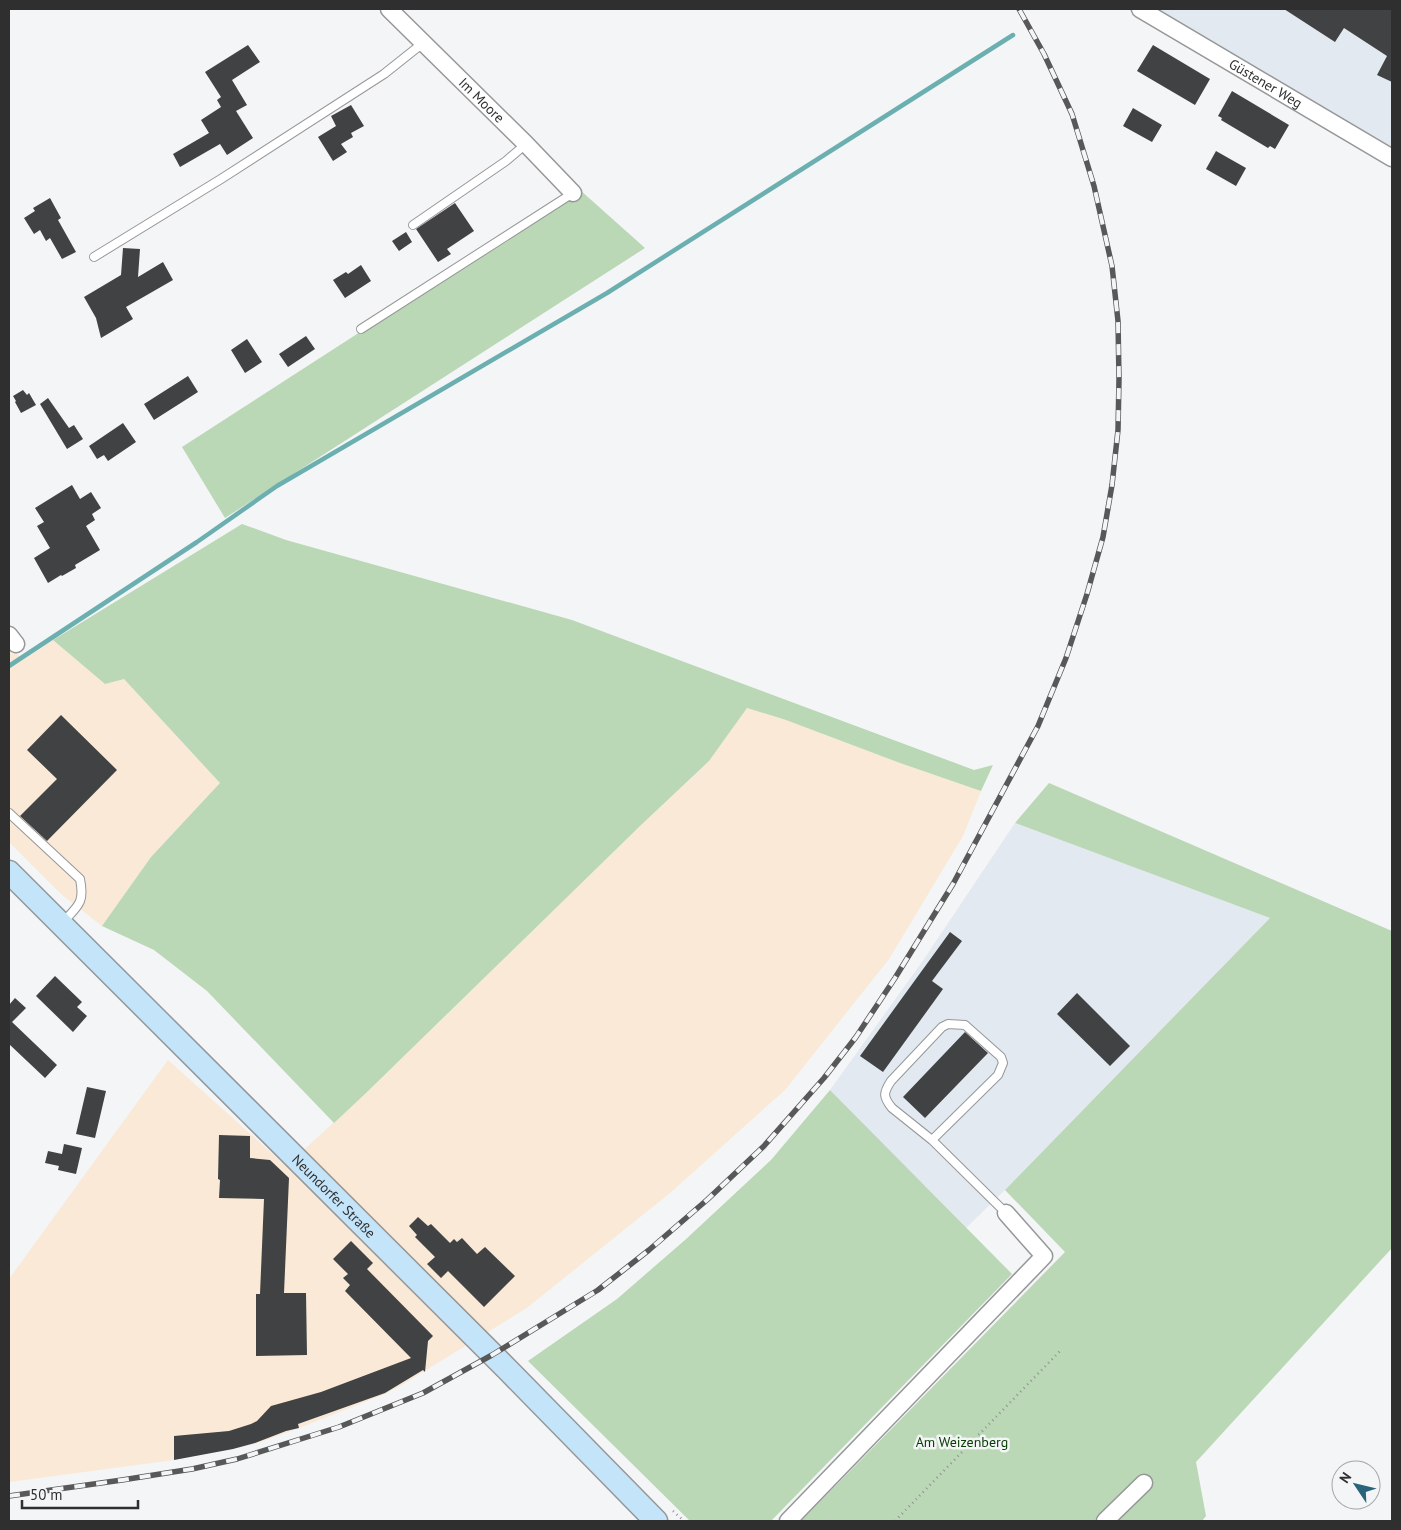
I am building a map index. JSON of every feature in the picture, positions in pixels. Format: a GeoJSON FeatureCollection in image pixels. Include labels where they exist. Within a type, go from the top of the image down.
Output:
{"type":"FeatureCollection","features":[{"type":"Feature","properties":{"kind":"main road","name":"Neundorfer Straße"},"geometry":{"type":"LineString","coordinates":[[9,872],[508,1370],[656,1521]]}},
{"type":"Feature","properties":{"kind":"street","name":"Im Moore"},"geometry":{"type":"LineString","coordinates":[[389,9],[573,193]]}},
{"type":"Feature","properties":{"kind":"street","name":"Güstener Weg"},"geometry":{"type":"LineString","coordinates":[[1140,9],[1392,158]]}},
{"type":"Feature","properties":{"kind":"street"},"geometry":{"type":"LineString","coordinates":[[788,1521],[1044,1256],[1006,1213]]}},
{"type":"Feature","properties":{"kind":"street"},"geometry":{"type":"LineString","coordinates":[[1105,1521],[1144,1483]]}},
{"type":"Feature","properties":{"kind":"lane"},"geometry":{"type":"LineString","coordinates":[[94,257],[221,179],[384,74],[423,42]]}},
{"type":"Feature","properties":{"kind":"lane"},"geometry":{"type":"LineString","coordinates":[[413,225],[506,162],[526,144]]}},
{"type":"Feature","properties":{"kind":"lane"},"geometry":{"type":"LineString","coordinates":[[361,329],[573,193]]}},
{"type":"Feature","properties":{"kind":"lane"},"geometry":{"type":"LineString","coordinates":[[9,813],[80,879],[83,892],[78,906],[61,925]]}},
{"type":"Feature","properties":{"kind":"lane"},"geometry":{"type":"LineString","coordinates":[[932,1140],[1002,1068],[1001,1057],[965,1025],[957,1023],[942,1026],[891,1081],[886,1089],[886,1102],[932,1140],[1006,1213]]}},
{"type":"Feature","properties":{"kind":"path"},"geometry":{"type":"LineString","coordinates":[[895,1521],[1062,1349]]}},
{"type":"Feature","properties":{"kind":"shaded area"},"geometry":{"type":"Polygon","coordinates":[[[1157,9],[1392,9],[1392,147],[1327,109],[1157,9]]]}},
{"type":"Feature","properties":{"kind":"shaded area"},"geometry":{"type":"Polygon","coordinates":[[[53,640],[105,684],[124,679],[220,783],[151,857],[102,926],[61,894],[9,842],[9,643],[22,660],[53,640]]]}},
{"type":"Feature","properties":{"kind":"shaded area"},"geometry":{"type":"Polygon","coordinates":[[[747,708],[786,720],[981,791],[963,836],[889,959],[785,1090],[670,1193],[528,1307],[385,1394],[255,1444],[174,1460],[9,1482],[9,1279],[168,1060],[286,1166],[366,1093],[709,761],[747,708]]]}},
{"type":"Feature","properties":{"kind":"shaded area"},"geometry":{"type":"Polygon","coordinates":[[[1015,823],[1270,918],[966,1228],[830,1090],[922,962],[1015,823]]]}},
{"type":"Feature","properties":{"kind":"green space"},"geometry":{"type":"Polygon","coordinates":[[[580,190],[645,248],[225,518],[182,447],[580,190]]]}},
{"type":"Feature","properties":{"kind":"green space"},"geometry":{"type":"Polygon","coordinates":[[[242,524],[286,540],[572,620],[974,770],[993,765],[981,791],[786,720],[747,708],[709,761],[334,1123],[207,991],[154,950],[102,926],[151,857],[220,783],[124,679],[105,684],[53,640],[242,524]]]}},
{"type":"Feature","properties":{"kind":"green space","name":"Am Weizenberg"},"geometry":{"type":"Polygon","coordinates":[[[1049,783],[1392,931],[1392,1248],[1196,1462],[1206,1516],[1202,1521],[801,1521],[1065,1252],[1005,1190],[1270,918],[1015,823],[1049,783]]]}},
{"type":"Feature","properties":{"kind":"green space"},"geometry":{"type":"Polygon","coordinates":[[[830,1090],[1012,1274],[771,1521],[690,1521],[528,1361],[617,1299],[685,1240],[771,1160],[830,1090]]]}},
{"type":"Feature","properties":{"kind":"building"},"geometry":{"type":"Polygon","coordinates":[[[1284,9],[1392,9],[1392,82],[1377,75],[1387,56],[1344,28],[1335,42],[1284,9]]]}},
{"type":"Feature","properties":{"kind":"building"},"geometry":{"type":"Polygon","coordinates":[[[248,45],[260,62],[232,80],[247,105],[236,111],[253,138],[227,155],[220,144],[180,167],[173,154],[209,133],[201,120],[221,107],[217,100],[221,97],[205,72],[248,45]]]}},
{"type":"Feature","properties":{"kind":"building"},"geometry":{"type":"Polygon","coordinates":[[[1153,45],[1210,79],[1195,105],[1137,71],[1153,45]]]}},
{"type":"Feature","properties":{"kind":"building"},"geometry":{"type":"Polygon","coordinates":[[[1232,91],[1289,125],[1275,149],[1270,146],[1268,148],[1221,120],[1222,118],[1218,116],[1232,91]]]}},
{"type":"Feature","properties":{"kind":"building"},"geometry":{"type":"Polygon","coordinates":[[[351,105],[364,126],[351,133],[353,137],[341,144],[347,152],[333,161],[318,137],[336,126],[331,116],[351,105]]]}},
{"type":"Feature","properties":{"kind":"building"},"geometry":{"type":"Polygon","coordinates":[[[1133,108],[1162,125],[1152,142],[1123,126],[1133,108]]]}},
{"type":"Feature","properties":{"kind":"building"},"geometry":{"type":"Polygon","coordinates":[[[1216,151],[1246,168],[1236,186],[1206,169],[1216,151]]]}},
{"type":"Feature","properties":{"kind":"building"},"geometry":{"type":"Polygon","coordinates":[[[50,198],[61,218],[58,220],[76,252],[62,259],[50,238],[46,241],[40,230],[34,234],[24,218],[35,211],[33,208],[50,198]]]}},
{"type":"Feature","properties":{"kind":"building"},"geometry":{"type":"Polygon","coordinates":[[[455,203],[474,231],[447,249],[451,254],[438,262],[416,229],[455,203]]]}},
{"type":"Feature","properties":{"kind":"building"},"geometry":{"type":"Polygon","coordinates":[[[406,232],[412,242],[399,251],[392,241],[406,232]]]}},
{"type":"Feature","properties":{"kind":"building"},"geometry":{"type":"Polygon","coordinates":[[[123,248],[140,249],[138,277],[163,262],[173,280],[126,307],[133,319],[101,338],[96,318],[84,297],[121,275],[123,248]]]}},
{"type":"Feature","properties":{"kind":"building"},"geometry":{"type":"Polygon","coordinates":[[[361,265],[371,281],[345,298],[333,280],[346,272],[348,274],[361,265]]]}},
{"type":"Feature","properties":{"kind":"building"},"geometry":{"type":"Polygon","coordinates":[[[306,336],[315,349],[288,367],[279,354],[306,336]]]}},
{"type":"Feature","properties":{"kind":"building"},"geometry":{"type":"Polygon","coordinates":[[[247,339],[262,362],[245,373],[231,350],[247,339]]]}},
{"type":"Feature","properties":{"kind":"building"},"geometry":{"type":"Polygon","coordinates":[[[188,376],[198,392],[154,420],[144,404],[188,376]]]}},
{"type":"Feature","properties":{"kind":"building"},"geometry":{"type":"Polygon","coordinates":[[[23,390],[27,395],[29,393],[36,405],[21,413],[13,396],[23,390]]]}},
{"type":"Feature","properties":{"kind":"building"},"geometry":{"type":"Polygon","coordinates":[[[48,398],[69,428],[74,425],[83,439],[67,449],[40,404],[48,398]]]}},
{"type":"Feature","properties":{"kind":"building"},"geometry":{"type":"Polygon","coordinates":[[[123,423],[136,442],[108,461],[104,455],[97,459],[89,446],[123,423]]]}},
{"type":"Feature","properties":{"kind":"building"},"geometry":{"type":"Polygon","coordinates":[[[72,485],[80,499],[91,492],[101,508],[92,514],[95,520],[86,526],[100,550],[75,565],[76,568],[48,583],[34,558],[50,548],[37,526],[44,522],[35,508],[72,485]]]}},
{"type":"Feature","properties":{"kind":"building"},"geometry":{"type":"Polygon","coordinates":[[[61,715],[117,770],[47,841],[20,816],[57,779],[27,750],[61,715]]]}},
{"type":"Feature","properties":{"kind":"building"},"geometry":{"type":"Polygon","coordinates":[[[950,932],[962,941],[932,981],[943,989],[883,1072],[860,1056],[950,932]]]}},
{"type":"Feature","properties":{"kind":"building"},"geometry":{"type":"Polygon","coordinates":[[[55,976],[82,1002],[77,1007],[87,1016],[73,1032],[36,996],[55,976]]]}},
{"type":"Feature","properties":{"kind":"building"},"geometry":{"type":"Polygon","coordinates":[[[1077,993],[1130,1046],[1110,1066],[1057,1014],[1077,993]]]}},
{"type":"Feature","properties":{"kind":"building"},"geometry":{"type":"Polygon","coordinates":[[[15,998],[26,1008],[12,1022],[57,1065],[45,1078],[9,1044],[9,1005],[15,998]]]}},
{"type":"Feature","properties":{"kind":"building"},"geometry":{"type":"Polygon","coordinates":[[[965,1032],[988,1053],[925,1118],[903,1097],[965,1032]]]}},
{"type":"Feature","properties":{"kind":"building"},"geometry":{"type":"Polygon","coordinates":[[[87,1087],[106,1091],[95,1138],[76,1134],[87,1087]]]}},
{"type":"Feature","properties":{"kind":"building"},"geometry":{"type":"Polygon","coordinates":[[[219,1135],[250,1136],[250,1158],[270,1160],[289,1178],[284,1293],[306,1293],[307,1355],[256,1356],[256,1294],[260,1294],[264,1199],[219,1198],[219,1135]]]}},
{"type":"Feature","properties":{"kind":"building"},"geometry":{"type":"Polygon","coordinates":[[[64,1144],[82,1148],[76,1174],[58,1170],[59,1166],[45,1163],[48,1151],[62,1154],[64,1144]]]}},
{"type":"Feature","properties":{"kind":"building"},"geometry":{"type":"Polygon","coordinates":[[[418,1217],[428,1226],[431,1224],[450,1243],[454,1239],[457,1242],[462,1238],[477,1254],[485,1247],[515,1276],[484,1307],[448,1271],[441,1278],[427,1264],[435,1257],[415,1237],[417,1235],[409,1226],[418,1217]]]}},
{"type":"Feature","properties":{"kind":"building"},"geometry":{"type":"Polygon","coordinates":[[[351,1241],[373,1263],[367,1269],[433,1336],[428,1341],[425,1372],[423,1370],[385,1393],[298,1424],[299,1428],[233,1449],[174,1460],[174,1436],[229,1431],[251,1424],[257,1421],[271,1406],[321,1392],[411,1358],[345,1291],[350,1285],[343,1278],[348,1274],[333,1259],[351,1241]]]}},
{"type":"Feature","properties":{"kind":"waterway"},"geometry":{"type":"LineString","coordinates":[[9,666],[197,542],[277,486],[607,293],[1013,35]]}},
{"type":"Feature","properties":{"kind":"railway"},"geometry":{"type":"LineString","coordinates":[[9,1496],[192,1469],[237,1459],[339,1427],[423,1393],[492,1355],[598,1290],[649,1250],[708,1199],[764,1146],[824,1078],[856,1037],[953,884],[1038,726],[1066,658],[1087,594],[1103,537],[1112,485],[1118,430],[1119,379],[1118,321],[1112,266],[1094,186],[1072,114],[1044,54],[1019,9]]}}]}
